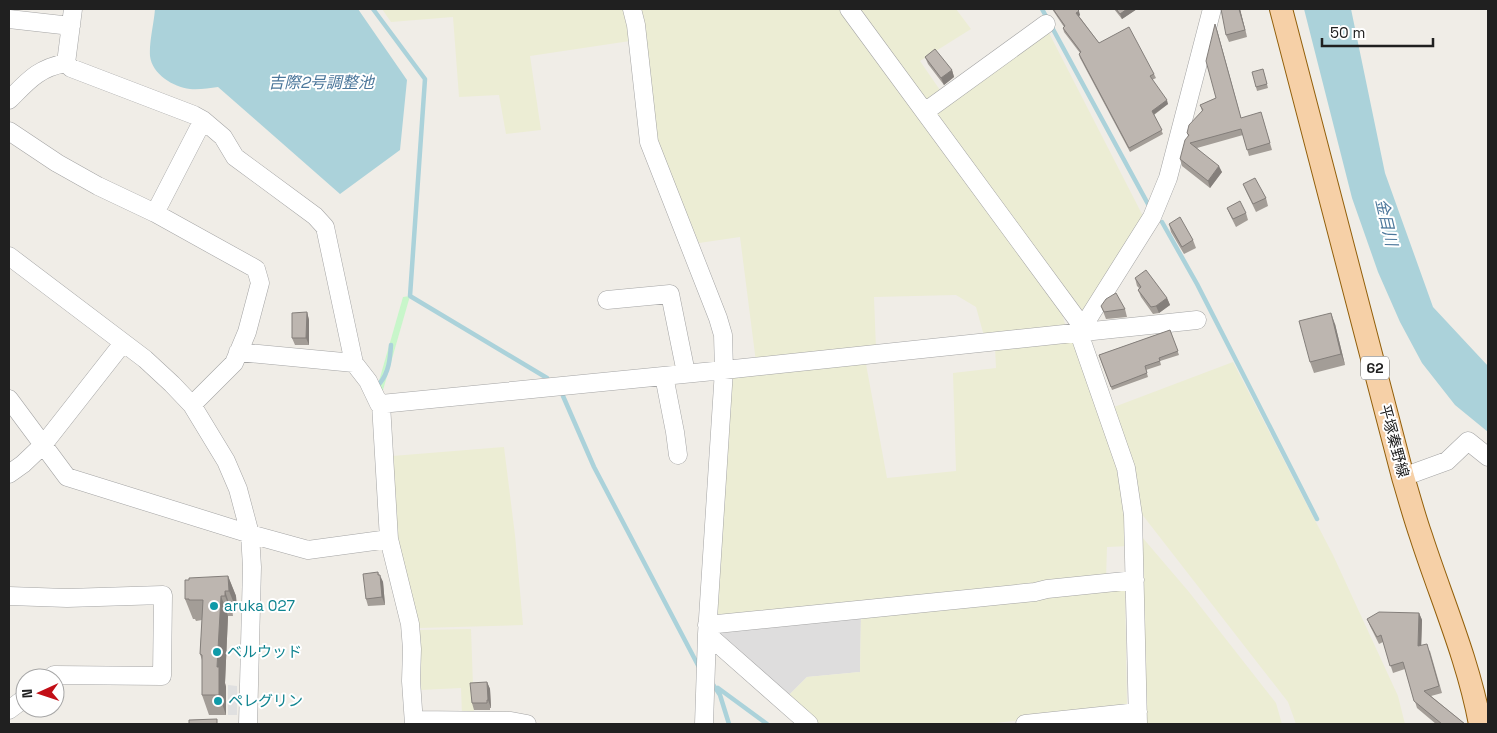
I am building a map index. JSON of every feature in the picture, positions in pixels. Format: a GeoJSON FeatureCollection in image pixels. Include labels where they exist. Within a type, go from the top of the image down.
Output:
{"type":"FeatureCollection","features":[{"type":"Feature","properties":{"kind":"main road","name":"平塚秦野線"},"geometry":{"type":"LineString","coordinates":[[1281,9],[1403,477],[1420,534],[1457,638],[1476,703],[1480,724]]}},
{"type":"Feature","properties":{"kind":"street"},"geometry":{"type":"LineString","coordinates":[[66,63],[73,9]]}},
{"type":"Feature","properties":{"kind":"street"},"geometry":{"type":"LineString","coordinates":[[632,9],[636,24],[649,142],[723,335],[724,370],[707,630],[704,724]]}},
{"type":"Feature","properties":{"kind":"street"},"geometry":{"type":"LineString","coordinates":[[849,9],[926,111],[1079,322],[1079,333],[1126,468],[1133,515],[1138,718],[1026,724]]}},
{"type":"Feature","properties":{"kind":"street"},"geometry":{"type":"LineString","coordinates":[[1079,333],[1152,217],[1168,178],[1210,16],[1197,9]]}},
{"type":"Feature","properties":{"kind":"street"},"geometry":{"type":"LineString","coordinates":[[9,19],[71,26]]}},
{"type":"Feature","properties":{"kind":"street"},"geometry":{"type":"LineString","coordinates":[[926,111],[1046,24]]}},
{"type":"Feature","properties":{"kind":"street"},"geometry":{"type":"LineString","coordinates":[[9,100],[34,75],[54,65],[66,63]]}},
{"type":"Feature","properties":{"kind":"street"},"geometry":{"type":"LineString","coordinates":[[66,63],[71,68],[203,120],[223,137],[236,157],[315,216],[325,227],[354,364],[368,381],[379,404],[381,404],[389,539],[410,624],[414,722],[510,721],[527,724]]}},
{"type":"Feature","properties":{"kind":"street"},"geometry":{"type":"LineString","coordinates":[[155,213],[203,120]]}},
{"type":"Feature","properties":{"kind":"street"},"geometry":{"type":"LineString","coordinates":[[9,132],[57,163],[98,186],[155,213],[256,269],[260,283],[247,332],[234,363],[192,405]]}},
{"type":"Feature","properties":{"kind":"street"},"geometry":{"type":"LineString","coordinates":[[9,256],[145,359],[192,405],[226,461],[238,489],[250,534],[252,567],[248,724]]}},
{"type":"Feature","properties":{"kind":"street"},"geometry":{"type":"LineString","coordinates":[[608,300],[670,294],[686,373]]}},
{"type":"Feature","properties":{"kind":"street"},"geometry":{"type":"LineString","coordinates":[[381,404],[1197,320]]}},
{"type":"Feature","properties":{"kind":"street"},"geometry":{"type":"LineString","coordinates":[[9,474],[43,445],[123,343]]}},
{"type":"Feature","properties":{"kind":"street"},"geometry":{"type":"LineString","coordinates":[[238,352],[354,364]]}},
{"type":"Feature","properties":{"kind":"street"},"geometry":{"type":"LineString","coordinates":[[664,376],[676,432],[678,455]]}},
{"type":"Feature","properties":{"kind":"street"},"geometry":{"type":"LineString","coordinates":[[9,399],[68,477],[250,534],[308,550],[389,539]]}},
{"type":"Feature","properties":{"kind":"street"},"geometry":{"type":"LineString","coordinates":[[1403,477],[1447,461],[1468,441],[1488,457]]}},
{"type":"Feature","properties":{"kind":"street"},"geometry":{"type":"LineString","coordinates":[[707,630],[1135,580]]}},
{"type":"Feature","properties":{"kind":"street"},"geometry":{"type":"LineString","coordinates":[[9,596],[67,598],[163,595],[162,676],[65,675]]}},
{"type":"Feature","properties":{"kind":"street"},"geometry":{"type":"LineString","coordinates":[[707,630],[809,724]]}},
{"type":"Feature","properties":{"kind":"shaded area"},"geometry":{"type":"Polygon","coordinates":[[[861,615],[860,672],[807,677],[786,698],[713,629],[861,615]]]}},
{"type":"Feature","properties":{"kind":"shaded area"},"geometry":{"type":"Polygon","coordinates":[[[228,685],[237,686],[237,715],[228,715],[228,685]]]}},
{"type":"Feature","properties":{"kind":"green space"},"geometry":{"type":"Polygon","coordinates":[[[382,9],[624,9],[630,41],[530,56],[541,130],[506,134],[499,95],[459,97],[453,17],[391,22],[382,9]]]}},
{"type":"Feature","properties":{"kind":"green space"},"geometry":{"type":"Polygon","coordinates":[[[640,9],[839,9],[1062,312],[1066,328],[984,336],[976,307],[956,295],[874,297],[876,349],[756,362],[740,237],[699,243],[657,143],[640,9]]]}},
{"type":"Feature","properties":{"kind":"green space"},"geometry":{"type":"Polygon","coordinates":[[[855,9],[956,9],[971,29],[920,61],[942,93],[926,104],[855,9]]]}},
{"type":"Feature","properties":{"kind":"green space"},"geometry":{"type":"Polygon","coordinates":[[[1047,29],[1145,220],[1080,317],[933,114],[1047,29]]]}},
{"type":"Feature","properties":{"kind":"green space"},"geometry":{"type":"Polygon","coordinates":[[[410,296],[379,404],[375,395],[403,297],[410,296]]]}},
{"type":"Feature","properties":{"kind":"green space"},"geometry":{"type":"Polygon","coordinates":[[[1071,340],[1076,348],[1116,463],[1126,500],[1129,546],[1107,547],[1106,579],[716,619],[729,377],[866,364],[887,478],[956,471],[953,373],[996,368],[995,347],[1071,340]]]}},
{"type":"Feature","properties":{"kind":"green space"},"geometry":{"type":"Polygon","coordinates":[[[1233,362],[1333,555],[1398,696],[1405,724],[1296,724],[1288,702],[1141,513],[1114,407],[1233,362]]]}},
{"type":"Feature","properties":{"kind":"green space"},"geometry":{"type":"Polygon","coordinates":[[[504,447],[515,535],[523,625],[419,628],[397,545],[392,456],[504,447]]]}},
{"type":"Feature","properties":{"kind":"green space"},"geometry":{"type":"Polygon","coordinates":[[[1142,537],[1189,592],[1276,703],[1282,724],[1146,724],[1142,537]]]}},
{"type":"Feature","properties":{"kind":"green space"},"geometry":{"type":"Polygon","coordinates":[[[1125,588],[1127,709],[985,724],[815,724],[786,698],[807,677],[860,672],[861,615],[1125,588]]]}},
{"type":"Feature","properties":{"kind":"green space"},"geometry":{"type":"Polygon","coordinates":[[[471,629],[474,714],[462,715],[461,688],[421,690],[419,630],[471,629]]]}},
{"type":"Feature","properties":{"kind":"water","name":"吉際2号調整池"},"geometry":{"type":"Polygon","coordinates":[[[155,9],[358,9],[407,80],[400,150],[340,194],[218,87],[183,88],[159,74],[150,56],[155,9]]]}},
{"type":"Feature","properties":{"kind":"water","name":"金目川"},"geometry":{"type":"Polygon","coordinates":[[[1304,9],[1351,9],[1385,173],[1433,307],[1488,366],[1488,432],[1455,405],[1422,363],[1400,322],[1378,272],[1352,198],[1304,9]]]}},
{"type":"Feature","properties":{"kind":"building"},"geometry":{"type":"Polygon","coordinates":[[[1053,9],[1077,9],[1079,11],[1076,13],[1099,43],[1129,27],[1154,74],[1150,76],[1167,100],[1152,111],[1162,130],[1129,148],[1079,54],[1081,52],[1063,28],[1065,26],[1053,9]]]}},
{"type":"Feature","properties":{"kind":"building"},"geometry":{"type":"Polygon","coordinates":[[[1116,9],[1127,9],[1120,14],[1116,9]]]}},
{"type":"Feature","properties":{"kind":"building"},"geometry":{"type":"Polygon","coordinates":[[[1221,9],[1239,9],[1245,30],[1226,35],[1221,9]]]}},
{"type":"Feature","properties":{"kind":"building"},"geometry":{"type":"Polygon","coordinates":[[[1215,24],[1241,118],[1261,112],[1270,143],[1247,150],[1241,129],[1190,143],[1219,166],[1208,181],[1180,159],[1185,140],[1189,135],[1187,133],[1189,125],[1203,110],[1200,105],[1216,98],[1206,61],[1215,24]]]}},
{"type":"Feature","properties":{"kind":"building"},"geometry":{"type":"Polygon","coordinates":[[[935,49],[952,70],[941,78],[925,57],[935,49]]]}},
{"type":"Feature","properties":{"kind":"building"},"geometry":{"type":"Polygon","coordinates":[[[1263,69],[1267,84],[1256,87],[1252,72],[1263,69]]]}},
{"type":"Feature","properties":{"kind":"building"},"geometry":{"type":"Polygon","coordinates":[[[1255,178],[1266,198],[1253,204],[1243,184],[1255,178]]]}},
{"type":"Feature","properties":{"kind":"building"},"geometry":{"type":"Polygon","coordinates":[[[1240,201],[1246,213],[1233,219],[1227,208],[1240,201]]]}},
{"type":"Feature","properties":{"kind":"building"},"geometry":{"type":"Polygon","coordinates":[[[1180,217],[1193,240],[1182,247],[1169,224],[1180,217]]]}},
{"type":"Feature","properties":{"kind":"building"},"geometry":{"type":"Polygon","coordinates":[[[1146,270],[1167,298],[1156,306],[1151,307],[1138,290],[1141,287],[1135,278],[1146,270]]]}},
{"type":"Feature","properties":{"kind":"building"},"geometry":{"type":"Polygon","coordinates":[[[1116,293],[1125,309],[1104,312],[1101,306],[1106,299],[1116,293]]]}},
{"type":"Feature","properties":{"kind":"building"},"geometry":{"type":"Polygon","coordinates":[[[307,312],[306,338],[292,338],[292,313],[307,312]]]}},
{"type":"Feature","properties":{"kind":"building"},"geometry":{"type":"Polygon","coordinates":[[[1331,313],[1341,354],[1310,362],[1299,321],[1331,313]]]}},
{"type":"Feature","properties":{"kind":"building"},"geometry":{"type":"Polygon","coordinates":[[[1170,330],[1178,351],[1159,358],[1160,361],[1145,366],[1147,373],[1111,387],[1099,355],[1170,330]]]}},
{"type":"Feature","properties":{"kind":"building"},"geometry":{"type":"Polygon","coordinates":[[[378,572],[378,575],[380,575],[382,597],[366,599],[363,574],[378,572]]]}},
{"type":"Feature","properties":{"kind":"building"},"geometry":{"type":"Polygon","coordinates":[[[228,576],[229,591],[225,591],[225,596],[221,596],[217,667],[219,667],[219,695],[202,695],[202,655],[200,654],[203,600],[185,599],[185,580],[189,580],[189,578],[228,576]]]}},
{"type":"Feature","properties":{"kind":"building"},"geometry":{"type":"Polygon","coordinates":[[[1379,612],[1419,613],[1418,646],[1427,644],[1439,686],[1424,691],[1465,724],[1442,724],[1414,701],[1403,662],[1390,666],[1381,635],[1377,637],[1367,619],[1379,612]]]}},
{"type":"Feature","properties":{"kind":"building"},"geometry":{"type":"Polygon","coordinates":[[[487,682],[487,703],[472,703],[470,683],[487,682]]]}},
{"type":"Feature","properties":{"kind":"building"},"geometry":{"type":"Polygon","coordinates":[[[217,719],[217,724],[189,724],[189,720],[217,719]]]}},
{"type":"Feature","properties":{"kind":"waterway"},"geometry":{"type":"LineString","coordinates":[[373,9],[425,79],[410,296],[547,378]]}},
{"type":"Feature","properties":{"kind":"waterway"},"geometry":{"type":"LineString","coordinates":[[1042,9],[1148,204]]}},
{"type":"Feature","properties":{"kind":"waterway"},"geometry":{"type":"LineString","coordinates":[[1162,222],[1197,284],[1317,519]]}},
{"type":"Feature","properties":{"kind":"waterway"},"geometry":{"type":"LineString","coordinates":[[380,383],[387,370],[391,345]]}},
{"type":"Feature","properties":{"kind":"waterway"},"geometry":{"type":"LineString","coordinates":[[563,396],[594,467],[700,669]]}},
{"type":"Feature","properties":{"kind":"waterway"},"geometry":{"type":"LineString","coordinates":[[710,680],[720,695],[729,724]]}},
{"type":"Feature","properties":{"kind":"waterway"},"geometry":{"type":"LineString","coordinates":[[718,688],[767,724]]}},
{"type":"Feature","properties":{"kind":"place","name":"aruka 027"},"geometry":{"type":"Point","coordinates":[214,606]}},
{"type":"Feature","properties":{"kind":"place","name":"ベルウッド"},"geometry":{"type":"Point","coordinates":[217,652]}},
{"type":"Feature","properties":{"kind":"place","name":"ペレグリン"},"geometry":{"type":"Point","coordinates":[218,701]}}]}
